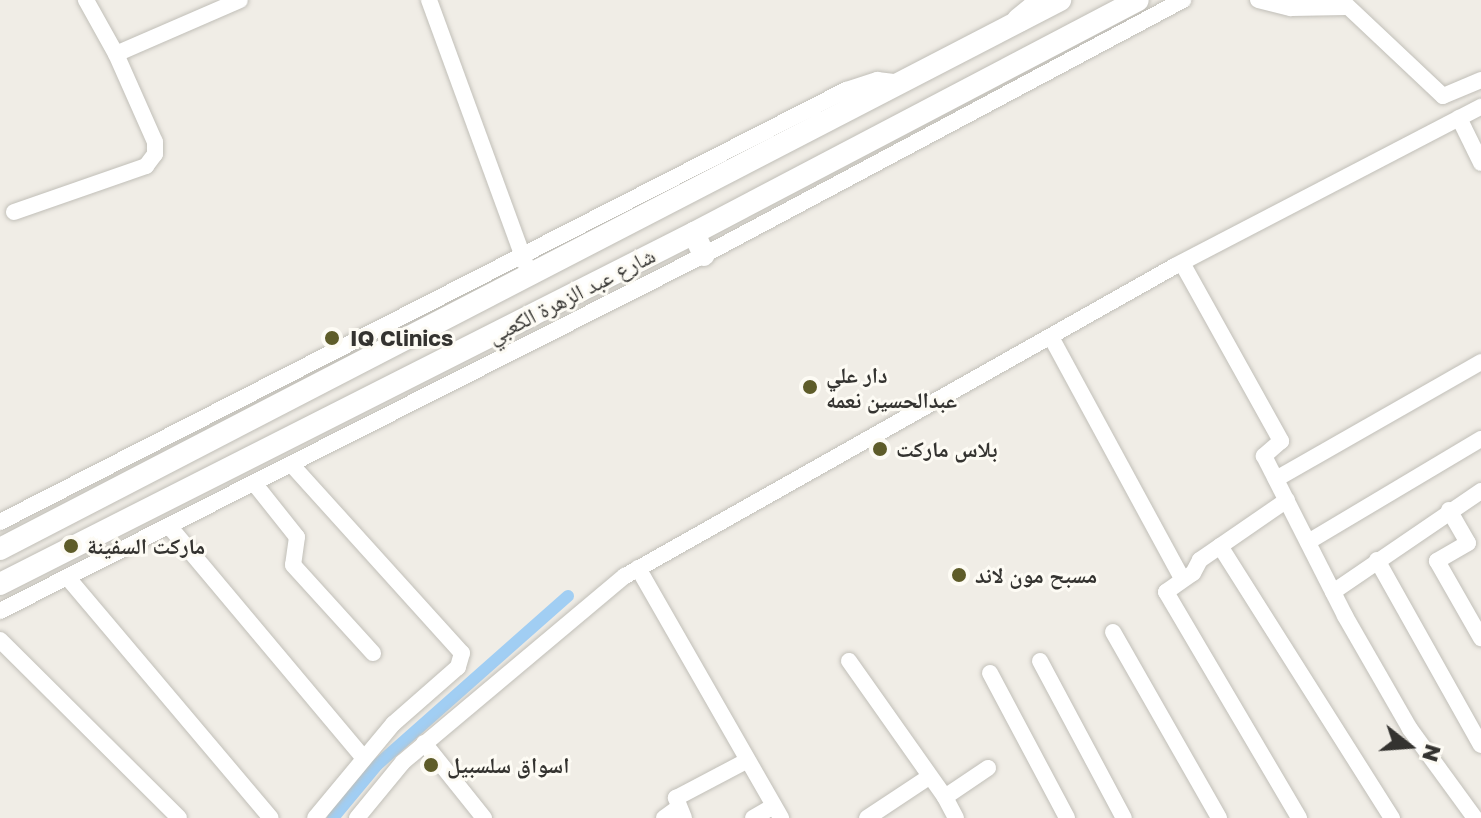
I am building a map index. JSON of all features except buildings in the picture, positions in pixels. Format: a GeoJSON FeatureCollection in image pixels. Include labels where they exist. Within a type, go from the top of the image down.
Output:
{"type":"FeatureCollection","features":[{"type":"Feature","properties":{"kind":"highway"},"geometry":{"type":"LineString","coordinates":[[1019,20],[1044,0]]}},
{"type":"Feature","properties":{"kind":"main road","name":"شارع عبد الزهرة الكعبي"},"geometry":{"type":"LineString","coordinates":[[0,549],[383,354],[527,267],[904,83],[1060,0]]}},
{"type":"Feature","properties":{"kind":"main road","name":"شارع عبد الزهرة الكعبي"},"geometry":{"type":"LineString","coordinates":[[0,584],[694,233],[1138,0]]}},
{"type":"Feature","properties":{"kind":"main road"},"geometry":{"type":"LineString","coordinates":[[694,233],[704,255]]}},
{"type":"Feature","properties":{"kind":"main road"},"geometry":{"type":"LineString","coordinates":[[383,354],[381,372],[392,385]]}},
{"type":"Feature","properties":{"kind":"main road"},"geometry":{"type":"LineString","coordinates":[[337,378],[348,391],[347,408]]}},
{"type":"Feature","properties":{"kind":"street"},"geometry":{"type":"LineString","coordinates":[[14,212],[151,161],[155,142],[116,54],[86,0]]}},
{"type":"Feature","properties":{"kind":"street"},"geometry":{"type":"LineString","coordinates":[[116,54],[240,0]]}},
{"type":"Feature","properties":{"kind":"street"},"geometry":{"type":"LineString","coordinates":[[0,611],[704,255],[1183,0]]}},
{"type":"Feature","properties":{"kind":"street"},"geometry":{"type":"LineString","coordinates":[[1258,0],[1291,8],[1344,3],[1443,96],[1481,80]]}},
{"type":"Feature","properties":{"kind":"street"},"geometry":{"type":"LineString","coordinates":[[0,522],[527,267],[434,2]]}},
{"type":"Feature","properties":{"kind":"street"},"geometry":{"type":"LineString","coordinates":[[358,817],[424,743],[565,622],[638,568],[1182,263],[1481,107]]}},
{"type":"Feature","properties":{"kind":"street"},"geometry":{"type":"LineString","coordinates":[[1459,118],[1481,163]]}},
{"type":"Feature","properties":{"kind":"street"},"geometry":{"type":"LineString","coordinates":[[1182,263],[1281,441],[1264,456],[1333,592],[1410,729],[1475,818]]}},
{"type":"Feature","properties":{"kind":"street"},"geometry":{"type":"LineString","coordinates":[[1051,337],[1182,578]]}},
{"type":"Feature","properties":{"kind":"street"},"geometry":{"type":"LineString","coordinates":[[1276,479],[1481,362]]}},
{"type":"Feature","properties":{"kind":"street"},"geometry":{"type":"LineString","coordinates":[[1308,542],[1481,439]]}},
{"type":"Feature","properties":{"kind":"street"},"geometry":{"type":"LineString","coordinates":[[291,464],[462,653],[458,667],[393,724],[315,818]]}},
{"type":"Feature","properties":{"kind":"street"},"geometry":{"type":"LineString","coordinates":[[254,483],[297,537],[293,565],[373,653]]}},
{"type":"Feature","properties":{"kind":"street"},"geometry":{"type":"LineString","coordinates":[[1333,592],[1481,491]]}},
{"type":"Feature","properties":{"kind":"street"},"geometry":{"type":"LineString","coordinates":[[1287,500],[1220,546],[1166,592],[1299,818]]}},
{"type":"Feature","properties":{"kind":"street"},"geometry":{"type":"LineString","coordinates":[[1449,510],[1468,543],[1437,561],[1481,638]]}},
{"type":"Feature","properties":{"kind":"street"},"geometry":{"type":"LineString","coordinates":[[169,526],[364,758]]}},
{"type":"Feature","properties":{"kind":"street"},"geometry":{"type":"LineString","coordinates":[[1220,546],[1392,818]]}},
{"type":"Feature","properties":{"kind":"street"},"geometry":{"type":"LineString","coordinates":[[1377,560],[1481,745]]}},
{"type":"Feature","properties":{"kind":"street"},"geometry":{"type":"LineString","coordinates":[[638,568],[778,812],[753,818]]}},
{"type":"Feature","properties":{"kind":"street"},"geometry":{"type":"LineString","coordinates":[[68,578],[271,818]]}},
{"type":"Feature","properties":{"kind":"street"},"geometry":{"type":"LineString","coordinates":[[1113,632],[1219,818]]}},
{"type":"Feature","properties":{"kind":"street"},"geometry":{"type":"LineString","coordinates":[[0,640],[179,818]]}},
{"type":"Feature","properties":{"kind":"street"},"geometry":{"type":"LineString","coordinates":[[849,661],[945,797],[954,817]]}},
{"type":"Feature","properties":{"kind":"street"},"geometry":{"type":"LineString","coordinates":[[1040,661],[1124,818]]}},
{"type":"Feature","properties":{"kind":"street"},"geometry":{"type":"LineString","coordinates":[[990,673],[1067,818]]}},
{"type":"Feature","properties":{"kind":"street"},"geometry":{"type":"LineString","coordinates":[[424,743],[484,818]]}},
{"type":"Feature","properties":{"kind":"street"},"geometry":{"type":"LineString","coordinates":[[664,818],[681,813],[676,798],[748,760]]}},
{"type":"Feature","properties":{"kind":"street"},"geometry":{"type":"LineString","coordinates":[[945,797],[988,768]]}},
{"type":"Feature","properties":{"kind":"street"},"geometry":{"type":"LineString","coordinates":[[867,818],[929,777]]}},
{"type":"Feature","properties":{"kind":"waterway"},"geometry":{"type":"LineString","coordinates":[[333,818],[377,765],[568,596]]}},
{"type":"Feature","properties":{"kind":"place","name":"IQ Clinics"},"geometry":{"type":"Point","coordinates":[332,338]}},
{"type":"Feature","properties":{"kind":"place","name":"دار علي عبدالحسين نعمه"},"geometry":{"type":"Point","coordinates":[810,387]}},
{"type":"Feature","properties":{"kind":"place","name":"بلاس ماركت"},"geometry":{"type":"Point","coordinates":[880,449]}},
{"type":"Feature","properties":{"kind":"place","name":"ماركت السفينة"},"geometry":{"type":"Point","coordinates":[71,546]}},
{"type":"Feature","properties":{"kind":"place","name":"مسبح مون لاند"},"geometry":{"type":"Point","coordinates":[959,575]}},
{"type":"Feature","properties":{"kind":"place","name":"اسواق سلسبيل"},"geometry":{"type":"Point","coordinates":[431,765]}}]}
